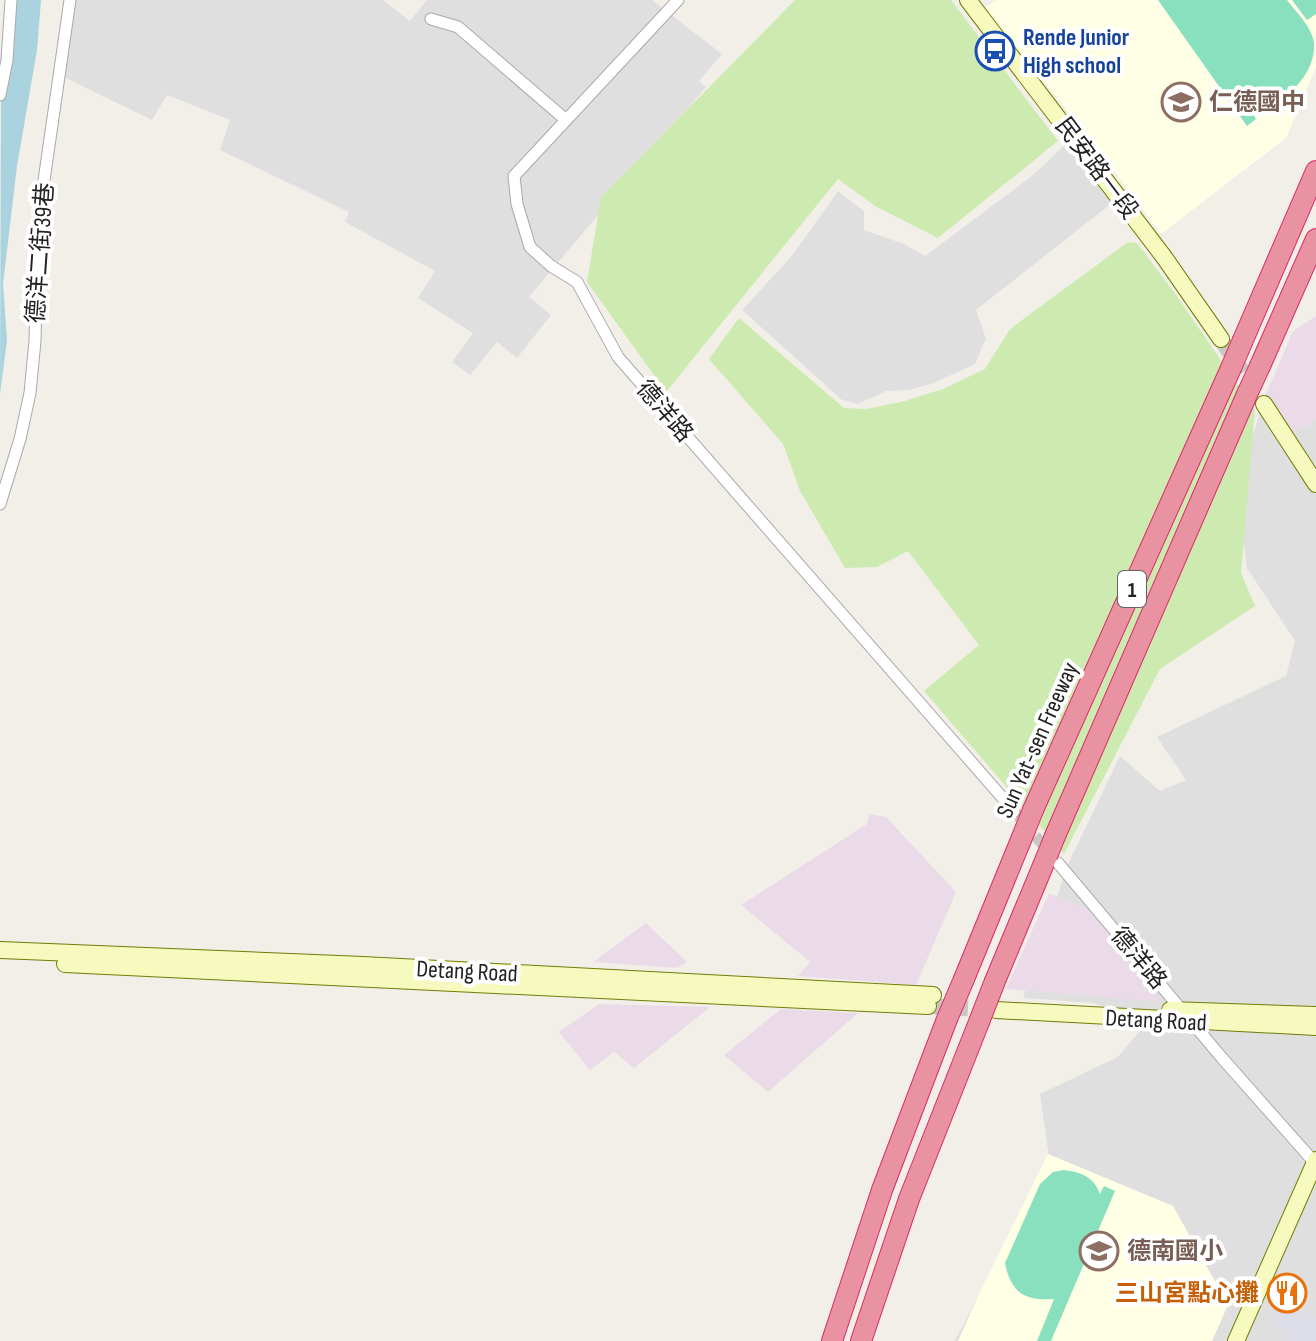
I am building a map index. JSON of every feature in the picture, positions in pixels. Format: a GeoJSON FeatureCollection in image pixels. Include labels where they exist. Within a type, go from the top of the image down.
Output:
{"type":"FeatureCollection","features":[{"type":"Feature","properties":{"kind":"highway","name":"Sun Yat-sen Freeway"},"geometry":{"type":"LineString","coordinates":[[832,1341],[887,1177],[947,1019],[1025,830],[1024,810],[1231,368],[1316,171]]}},
{"type":"Feature","properties":{"kind":"highway","name":"1"},"geometry":{"type":"LineString","coordinates":[[861,1341],[909,1199],[1052,859],[1055,836],[1256,398],[1260,366],[1316,239]]}},
{"type":"Feature","properties":{"kind":"street"},"geometry":{"type":"LineString","coordinates":[[0,95],[7,60],[11,0]]}},
{"type":"Feature","properties":{"kind":"street","name":"德洋二街39巷"},"geometry":{"type":"LineString","coordinates":[[0,504],[30,393],[35,341],[38,222],[70,0]]}},
{"type":"Feature","properties":{"kind":"street","name":"德洋路"},"geometry":{"type":"LineString","coordinates":[[678,0],[514,176],[517,204],[530,247],[551,266],[577,282],[618,357],[1024,810]]}},
{"type":"Feature","properties":{"kind":"street","name":"民安路一段"},"geometry":{"type":"LineString","coordinates":[[968,0],[1155,244],[1221,339]]}},
{"type":"Feature","properties":{"kind":"street"},"geometry":{"type":"LineString","coordinates":[[431,19],[458,27],[566,120]]}},
{"type":"Feature","properties":{"kind":"street"},"geometry":{"type":"LineString","coordinates":[[1256,398],[1316,484]]}},
{"type":"Feature","properties":{"kind":"street","name":"德洋路"},"geometry":{"type":"LineString","coordinates":[[1052,859],[1315,1162]]}},
{"type":"Feature","properties":{"kind":"street","name":"Detang Road"},"geometry":{"type":"LineString","coordinates":[[0,950],[347,964],[931,1001],[0,960]]}},
{"type":"Feature","properties":{"kind":"street","name":"Detang Road"},"geometry":{"type":"LineString","coordinates":[[992,1003],[1316,1027]]}},
{"type":"Feature","properties":{"kind":"street","name":"Detang Road"},"geometry":{"type":"LineString","coordinates":[[1188,1017],[1316,1015]]}},
{"type":"Feature","properties":{"kind":"street"},"geometry":{"type":"LineString","coordinates":[[1236,1341],[1315,1162]]}},
{"type":"Feature","properties":{"kind":"shaded area"},"geometry":{"type":"Polygon","coordinates":[[[75,0],[383,0],[410,21],[427,0],[652,0],[722,54],[699,81],[706,87],[529,297],[551,315],[517,358],[497,342],[470,375],[452,362],[473,333],[418,298],[435,271],[345,222],[349,212],[220,150],[230,120],[167,95],[152,120],[64,77],[75,0]]]}},
{"type":"Feature","properties":{"kind":"shaded area","name":"仁德國中"},"geometry":{"type":"Polygon","coordinates":[[[997,0],[1316,0],[1316,67],[1286,138],[1161,234],[1094,144],[984,8],[997,0]]]}},
{"type":"Feature","properties":{"kind":"shaded area"},"geometry":{"type":"Polygon","coordinates":[[[1070,140],[1112,203],[976,310],[986,339],[975,364],[934,383],[909,390],[886,391],[858,404],[842,400],[742,310],[791,257],[838,191],[864,211],[864,230],[904,244],[925,256],[1032,176],[1070,140]]]}},
{"type":"Feature","properties":{"kind":"shaded area"},"geometry":{"type":"Polygon","coordinates":[[[1316,316],[1316,419],[1306,427],[1285,432],[1265,396],[1293,331],[1316,316]]]}},
{"type":"Feature","properties":{"kind":"shaded area"},"geometry":{"type":"Polygon","coordinates":[[[1265,396],[1285,432],[1306,427],[1316,419],[1316,1341],[955,1341],[1049,1157],[1040,1094],[1118,1057],[1148,1021],[1093,1003],[1023,998],[1068,864],[1120,756],[1160,791],[1186,780],[1157,737],[1286,676],[1295,641],[1247,568],[1236,489],[1265,396]]]}},
{"type":"Feature","properties":{"kind":"shaded area"},"geometry":{"type":"Polygon","coordinates":[[[869,814],[886,817],[956,892],[916,985],[798,976],[810,962],[741,905],[867,824],[869,814]]]}},
{"type":"Feature","properties":{"kind":"shaded area"},"geometry":{"type":"Polygon","coordinates":[[[1049,893],[1104,916],[1161,1002],[1006,989],[1049,893]]]}},
{"type":"Feature","properties":{"kind":"shaded area"},"geometry":{"type":"Polygon","coordinates":[[[646,923],[687,962],[677,968],[593,962],[646,923]]]}},
{"type":"Feature","properties":{"kind":"shaded area"},"geometry":{"type":"Polygon","coordinates":[[[599,1004],[710,1007],[634,1068],[614,1052],[590,1070],[559,1032],[599,1004]]]}},
{"type":"Feature","properties":{"kind":"shaded area"},"geometry":{"type":"Polygon","coordinates":[[[781,1009],[858,1013],[768,1092],[724,1055],[781,1009]]]}},
{"type":"Feature","properties":{"kind":"shaded area","name":"德南國小"},"geometry":{"type":"Polygon","coordinates":[[[1048,1154],[1173,1206],[1228,1305],[1212,1341],[958,1341],[1048,1154]]]}},
{"type":"Feature","properties":{"kind":"shaded area"},"geometry":{"type":"Polygon","coordinates":[[[1281,1302],[1316,1318],[1316,1341],[1286,1341],[1286,1333],[1271,1327],[1281,1302]]]}},
{"type":"Feature","properties":{"kind":"green space"},"geometry":{"type":"Polygon","coordinates":[[[795,0],[951,0],[1058,141],[938,238],[875,206],[838,179],[666,392],[587,282],[601,197],[795,0]]]}},
{"type":"Feature","properties":{"kind":"green space"},"geometry":{"type":"Polygon","coordinates":[[[1158,0],[1287,0],[1313,37],[1313,56],[1309,68],[1294,89],[1283,97],[1259,105],[1247,105],[1256,119],[1247,126],[1158,0]]]}},
{"type":"Feature","properties":{"kind":"green space"},"geometry":{"type":"Polygon","coordinates":[[[1292,0],[1316,0],[1316,14],[1307,20],[1292,0]]]}},
{"type":"Feature","properties":{"kind":"green space"},"geometry":{"type":"Polygon","coordinates":[[[1128,242],[1137,243],[1255,410],[1241,573],[1255,606],[1160,669],[1064,854],[924,691],[979,645],[908,551],[877,567],[845,568],[800,491],[783,444],[709,359],[739,318],[844,408],[867,409],[905,401],[943,389],[985,369],[1010,329],[1128,242]]]}},
{"type":"Feature","properties":{"kind":"green space"},"geometry":{"type":"Polygon","coordinates":[[[1064,1170],[1086,1176],[1100,1194],[1104,1186],[1115,1191],[1051,1341],[1037,1341],[1054,1299],[1035,1298],[1021,1293],[1011,1282],[1005,1263],[1040,1184],[1053,1172],[1064,1170]]]}},
{"type":"Feature","properties":{"kind":"water"},"geometry":{"type":"Polygon","coordinates":[[[14,0],[41,0],[37,50],[17,166],[3,284],[7,340],[0,394],[1,98],[14,0]]]}},
{"type":"Feature","properties":{"kind":"tunnel"},"geometry":{"type":"LineString","coordinates":[[1221,339],[1264,404]]}},
{"type":"Feature","properties":{"kind":"tunnel"},"geometry":{"type":"LineString","coordinates":[[1014,811],[1050,853]]}},
{"type":"Feature","properties":{"kind":"tunnel"},"geometry":{"type":"LineString","coordinates":[[928,1006],[995,1010]]}},
{"type":"Feature","properties":{"kind":"place","name":"Rende Junior High school"},"geometry":{"type":"Point","coordinates":[995,51]}},
{"type":"Feature","properties":{"kind":"place","name":"仁德國中"},"geometry":{"type":"Point","coordinates":[1181,102]}},
{"type":"Feature","properties":{"kind":"place","name":"德南國小"},"geometry":{"type":"Point","coordinates":[1099,1251]}},
{"type":"Feature","properties":{"kind":"place","name":"三山宮點心攤"},"geometry":{"type":"Point","coordinates":[1287,1293]}}]}
